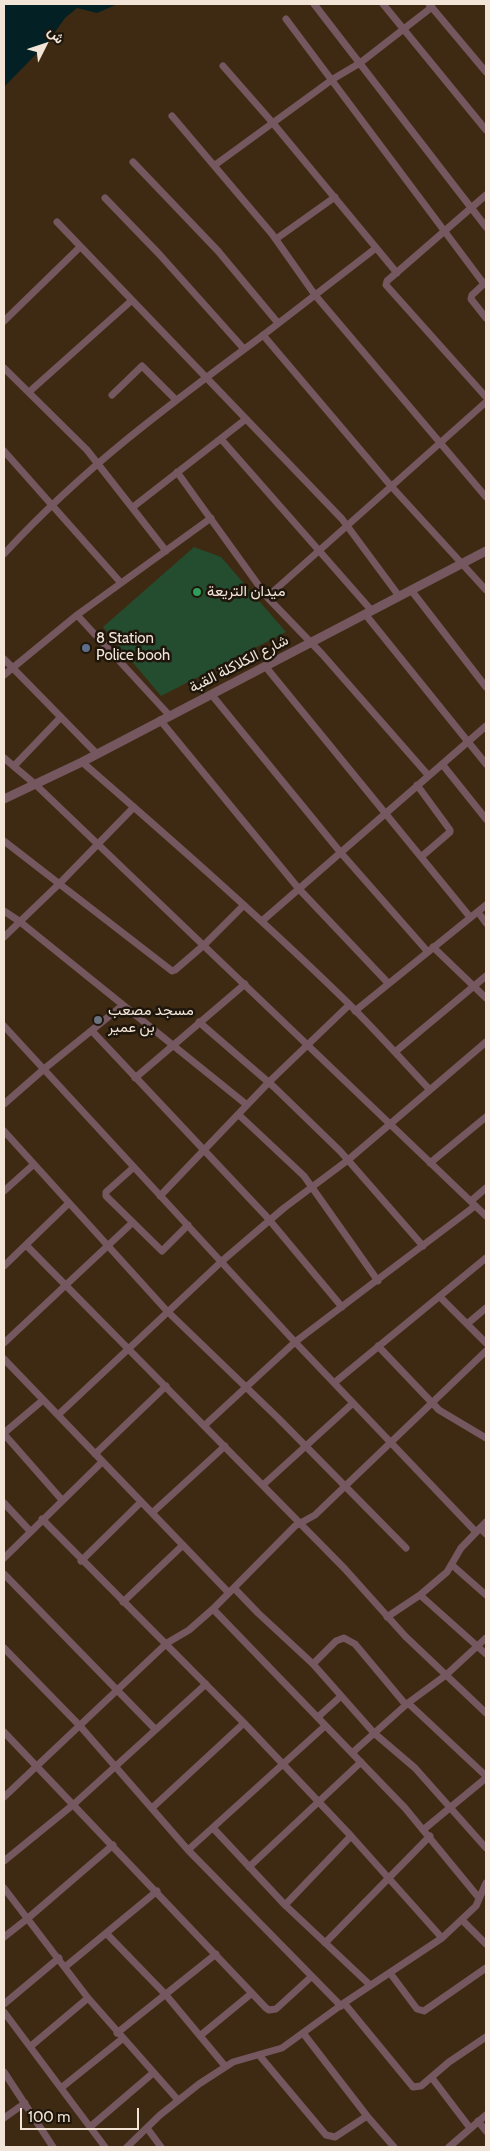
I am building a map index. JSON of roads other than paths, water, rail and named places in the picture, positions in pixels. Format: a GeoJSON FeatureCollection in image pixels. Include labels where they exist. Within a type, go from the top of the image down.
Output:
{"type":"FeatureCollection","features":[{"type":"Feature","properties":{"kind":"street"},"geometry":{"type":"LineString","coordinates":[[314,4],[486,227]]}},
{"type":"Feature","properties":{"kind":"street"},"geometry":{"type":"LineString","coordinates":[[384,4],[486,130]]}},
{"type":"Feature","properties":{"kind":"street"},"geometry":{"type":"LineString","coordinates":[[215,165],[272,122],[404,30],[430,5],[486,72]]}},
{"type":"Feature","properties":{"kind":"street"},"geometry":{"type":"LineString","coordinates":[[286,19],[485,283],[472,295],[471,299],[486,318]]}},
{"type":"Feature","properties":{"kind":"street"},"geometry":{"type":"LineString","coordinates":[[223,66],[397,273]]}},
{"type":"Feature","properties":{"kind":"street"},"geometry":{"type":"LineString","coordinates":[[172,116],[276,239],[315,295],[486,497]]}},
{"type":"Feature","properties":{"kind":"street"},"geometry":{"type":"LineString","coordinates":[[133,162],[218,251],[278,323]]}},
{"type":"Feature","properties":{"kind":"street"},"geometry":{"type":"LineString","coordinates":[[486,195],[387,281],[386,285],[486,397]]}},
{"type":"Feature","properties":{"kind":"street"},"geometry":{"type":"LineString","coordinates":[[276,239],[335,197]]}},
{"type":"Feature","properties":{"kind":"street"},"geometry":{"type":"LineString","coordinates":[[105,198],[166,262],[244,349]]}},
{"type":"Feature","properties":{"kind":"street"},"geometry":{"type":"LineString","coordinates":[[57,222],[131,301],[206,376],[346,525],[399,596]]}},
{"type":"Feature","properties":{"kind":"street"},"geometry":{"type":"LineString","coordinates":[[4,321],[80,247]]}},
{"type":"Feature","properties":{"kind":"street"},"geometry":{"type":"LineString","coordinates":[[4,551],[97,462],[206,376],[376,248]]}},
{"type":"Feature","properties":{"kind":"street"},"geometry":{"type":"LineString","coordinates":[[29,392],[131,301]]}},
{"type":"Feature","properties":{"kind":"street"},"geometry":{"type":"LineString","coordinates":[[262,335],[391,486],[486,590]]}},
{"type":"Feature","properties":{"kind":"street"},"geometry":{"type":"LineString","coordinates":[[112,395],[142,366],[176,400]]}},
{"type":"Feature","properties":{"kind":"street"},"geometry":{"type":"LineString","coordinates":[[4,368],[97,462],[166,551]]}},
{"type":"Feature","properties":{"kind":"street"},"geometry":{"type":"LineString","coordinates":[[267,597],[486,402]]}},
{"type":"Feature","properties":{"kind":"street"},"geometry":{"type":"LineString","coordinates":[[133,507],[246,419]]}},
{"type":"Feature","properties":{"kind":"street"},"geometry":{"type":"LineString","coordinates":[[221,439],[320,550],[486,764]]}},
{"type":"Feature","properties":{"kind":"street"},"geometry":{"type":"LineString","coordinates":[[4,451],[121,583]]}},
{"type":"Feature","properties":{"kind":"street"},"geometry":{"type":"LineString","coordinates":[[177,472],[267,597],[312,642],[428,775]]}},
{"type":"Feature","properties":{"kind":"street"},"geometry":{"type":"LineString","coordinates":[[4,675],[77,615],[211,518]]}},
{"type":"Feature","properties":{"kind":"street","name":"شارع الكلاكلة القبة"},"geometry":{"type":"LineString","coordinates":[[4,799],[82,762],[486,551]]}},
{"type":"Feature","properties":{"kind":"street"},"geometry":{"type":"LineString","coordinates":[[411,590],[486,687]]}},
{"type":"Feature","properties":{"kind":"street"},"geometry":{"type":"LineString","coordinates":[[77,615],[170,716]]}},
{"type":"Feature","properties":{"kind":"street"},"geometry":{"type":"LineString","coordinates":[[4,659],[97,754]]}},
{"type":"Feature","properties":{"kind":"street"},"geometry":{"type":"LineString","coordinates":[[265,666],[470,917]]}},
{"type":"Feature","properties":{"kind":"street"},"geometry":{"type":"LineString","coordinates":[[211,694],[341,853],[430,950],[486,998]]}},
{"type":"Feature","properties":{"kind":"street"},"geometry":{"type":"LineString","coordinates":[[14,766],[61,718]]}},
{"type":"Feature","properties":{"kind":"street"},"geometry":{"type":"LineString","coordinates":[[160,720],[299,889],[388,983]]}},
{"type":"Feature","properties":{"kind":"street"},"geometry":{"type":"LineString","coordinates":[[262,921],[486,726]]}},
{"type":"Feature","properties":{"kind":"street"},"geometry":{"type":"LineString","coordinates":[[4,758],[36,785],[486,1216]]}},
{"type":"Feature","properties":{"kind":"street"},"geometry":{"type":"LineString","coordinates":[[82,762],[262,921],[352,1008],[430,1090]]}},
{"type":"Feature","properties":{"kind":"street"},"geometry":{"type":"LineString","coordinates":[[442,764],[486,818]]}},
{"type":"Feature","properties":{"kind":"street"},"geometry":{"type":"LineString","coordinates":[[417,785],[450,830],[421,857]]}},
{"type":"Feature","properties":{"kind":"street"},"geometry":{"type":"LineString","coordinates":[[4,937],[134,807]]}},
{"type":"Feature","properties":{"kind":"street"},"geometry":{"type":"LineString","coordinates":[[4,841],[172,971],[204,946],[244,905]]}},
{"type":"Feature","properties":{"kind":"street"},"geometry":{"type":"LineString","coordinates":[[160,1196],[205,1152],[269,1082],[308,1045],[352,1008],[388,983],[486,905]]}},
{"type":"Feature","properties":{"kind":"street"},"geometry":{"type":"LineString","coordinates":[[4,911],[19,921],[247,1105]]}},
{"type":"Feature","properties":{"kind":"street"},"geometry":{"type":"LineString","coordinates":[[478,912],[486,922]]}},
{"type":"Feature","properties":{"kind":"street"},"geometry":{"type":"LineString","coordinates":[[394,1052],[486,976]]}},
{"type":"Feature","properties":{"kind":"street"},"geometry":{"type":"LineString","coordinates":[[135,1078],[245,984]]}},
{"type":"Feature","properties":{"kind":"street"},"geometry":{"type":"LineString","coordinates":[[4,1104],[44,1069],[123,1006]]}},
{"type":"Feature","properties":{"kind":"street"},"geometry":{"type":"LineString","coordinates":[[199,1022],[269,1082],[348,1160],[423,1246]]}},
{"type":"Feature","properties":{"kind":"street"},"geometry":{"type":"LineString","coordinates":[[4,1026],[295,1342],[391,1443],[481,1531]]}},
{"type":"Feature","properties":{"kind":"street"},"geometry":{"type":"LineString","coordinates":[[92,1031],[271,1221],[342,1307]]}},
{"type":"Feature","properties":{"kind":"street"},"geometry":{"type":"LineString","coordinates":[[58,1415],[222,1261],[284,1208],[348,1160],[486,1042]]}},
{"type":"Feature","properties":{"kind":"street"},"geometry":{"type":"LineString","coordinates":[[239,1115],[299,1170],[378,1281]]}},
{"type":"Feature","properties":{"kind":"street"},"geometry":{"type":"LineString","coordinates":[[430,1163],[486,1117]]}},
{"type":"Feature","properties":{"kind":"street"},"geometry":{"type":"LineString","coordinates":[[4,1131],[167,1311],[247,1387],[406,1548]]}},
{"type":"Feature","properties":{"kind":"street"},"geometry":{"type":"LineString","coordinates":[[4,1191],[34,1164]]}},
{"type":"Feature","properties":{"kind":"street"},"geometry":{"type":"LineString","coordinates":[[134,1167],[105,1194],[162,1251],[188,1225]]}},
{"type":"Feature","properties":{"kind":"street"},"geometry":{"type":"LineString","coordinates":[[205,1426],[295,1342],[423,1246],[473,1204],[486,1188]]}},
{"type":"Feature","properties":{"kind":"street"},"geometry":{"type":"LineString","coordinates":[[4,1266],[69,1203]]}},
{"type":"Feature","properties":{"kind":"street"},"geometry":{"type":"LineString","coordinates":[[4,1343],[132,1223]]}},
{"type":"Feature","properties":{"kind":"street"},"geometry":{"type":"LineString","coordinates":[[26,1245],[300,1522],[387,1616],[486,1713]]}},
{"type":"Feature","properties":{"kind":"street"},"geometry":{"type":"LineString","coordinates":[[334,1383],[486,1258]]}},
{"type":"Feature","properties":{"kind":"street"},"geometry":{"type":"LineString","coordinates":[[440,1297],[486,1343]]}},
{"type":"Feature","properties":{"kind":"street"},"geometry":{"type":"LineString","coordinates":[[467,1324],[486,1308]]}},
{"type":"Feature","properties":{"kind":"street"},"geometry":{"type":"LineString","coordinates":[[378,1346],[432,1403],[448,1416],[486,1438]]}},
{"type":"Feature","properties":{"kind":"street"},"geometry":{"type":"LineString","coordinates":[[4,1797],[167,1643],[189,1630],[213,1610],[300,1522],[315,1516],[486,1351]]}},
{"type":"Feature","properties":{"kind":"street"},"geometry":{"type":"LineString","coordinates":[[4,1359],[229,1593]]}},
{"type":"Feature","properties":{"kind":"street"},"geometry":{"type":"LineString","coordinates":[[95,1454],[166,1386]]}},
{"type":"Feature","properties":{"kind":"street"},"geometry":{"type":"LineString","coordinates":[[43,1400],[4,1434],[62,1500]]}},
{"type":"Feature","properties":{"kind":"street"},"geometry":{"type":"LineString","coordinates":[[264,1486],[353,1403]]}},
{"type":"Feature","properties":{"kind":"street"},"geometry":{"type":"LineString","coordinates":[[152,1513],[225,1446]]}},
{"type":"Feature","properties":{"kind":"street"},"geometry":{"type":"LineString","coordinates":[[4,1558],[102,1462]]}},
{"type":"Feature","properties":{"kind":"street"},"geometry":{"type":"LineString","coordinates":[[82,1561],[141,1502]]}},
{"type":"Feature","properties":{"kind":"street"},"geometry":{"type":"LineString","coordinates":[[4,1503],[30,1531]]}},
{"type":"Feature","properties":{"kind":"street"},"geometry":{"type":"LineString","coordinates":[[42,1520],[123,1602],[167,1643],[244,1723],[390,1878],[442,1938]]}},
{"type":"Feature","properties":{"kind":"street"},"geometry":{"type":"LineString","coordinates":[[387,1616],[420,1595],[452,1565],[461,1548],[481,1531],[486,1522]]}},
{"type":"Feature","properties":{"kind":"street"},"geometry":{"type":"LineString","coordinates":[[123,1602],[182,1545]]}},
{"type":"Feature","properties":{"kind":"street"},"geometry":{"type":"LineString","coordinates":[[452,1565],[486,1595]]}},
{"type":"Feature","properties":{"kind":"street"},"geometry":{"type":"LineString","coordinates":[[4,1574],[155,1729]]}},
{"type":"Feature","properties":{"kind":"street"},"geometry":{"type":"LineString","coordinates":[[234,1588],[313,1664],[340,1697],[374,1733],[415,1768],[486,1848]]}},
{"type":"Feature","properties":{"kind":"street"},"geometry":{"type":"LineString","coordinates":[[420,1595],[486,1654]]}},
{"type":"Feature","properties":{"kind":"street"},"geometry":{"type":"LineString","coordinates":[[213,1610],[318,1717],[430,1836],[479,1898]]}},
{"type":"Feature","properties":{"kind":"street"},"geometry":{"type":"LineString","coordinates":[[313,1664],[336,1641],[344,1638],[349,1640],[355,1644],[407,1704],[486,1777],[423,1830]]}},
{"type":"Feature","properties":{"kind":"street"},"geometry":{"type":"LineString","coordinates":[[352,1753],[407,1704],[446,1675],[486,1638]]}},
{"type":"Feature","properties":{"kind":"street"},"geometry":{"type":"LineString","coordinates":[[4,1648],[80,1726],[188,1850],[311,1977],[343,2005],[410,2085],[418,2087],[432,2078],[449,2062],[486,2037]]}},
{"type":"Feature","properties":{"kind":"street"},"geometry":{"type":"LineString","coordinates":[[4,1659],[10,1654]]}},
{"type":"Feature","properties":{"kind":"street"},"geometry":{"type":"LineString","coordinates":[[4,1861],[116,1768],[155,1729],[206,1684]]}},
{"type":"Feature","properties":{"kind":"street"},"geometry":{"type":"LineString","coordinates":[[318,1717],[340,1697]]}},
{"type":"Feature","properties":{"kind":"street"},"geometry":{"type":"LineString","coordinates":[[152,1808],[244,1723]]}},
{"type":"Feature","properties":{"kind":"street"},"geometry":{"type":"LineString","coordinates":[[188,1850],[325,1726]]}},
{"type":"Feature","properties":{"kind":"street"},"geometry":{"type":"LineString","coordinates":[[4,1732],[266,2008],[273,2010],[311,1977]]}},
{"type":"Feature","properties":{"kind":"street"},"geometry":{"type":"LineString","coordinates":[[249,1867],[361,1762]]}},
{"type":"Feature","properties":{"kind":"street"},"geometry":{"type":"LineString","coordinates":[[213,1828],[285,1906],[370,1985]]}},
{"type":"Feature","properties":{"kind":"street"},"geometry":{"type":"LineString","coordinates":[[285,1906],[351,1836]]}},
{"type":"Feature","properties":{"kind":"street"},"geometry":{"type":"LineString","coordinates":[[325,1943],[430,1836]]}},
{"type":"Feature","properties":{"kind":"street"},"geometry":{"type":"LineString","coordinates":[[4,1937],[113,1845]]}},
{"type":"Feature","properties":{"kind":"street"},"geometry":{"type":"LineString","coordinates":[[127,2147],[178,2100],[226,2066],[233,2062],[282,2048],[370,1985],[442,1938],[476,1906],[486,1884]]}},
{"type":"Feature","properties":{"kind":"street"},"geometry":{"type":"LineString","coordinates":[[4,1888],[88,1998],[178,2100]]}},
{"type":"Feature","properties":{"kind":"street"},"geometry":{"type":"LineString","coordinates":[[65,1966],[157,1891]]}},
{"type":"Feature","properties":{"kind":"street"},"geometry":{"type":"LineString","coordinates":[[462,1920],[486,1944]]}},
{"type":"Feature","properties":{"kind":"street"},"geometry":{"type":"LineString","coordinates":[[106,1933],[166,1995],[226,2066]]}},
{"type":"Feature","properties":{"kind":"street"},"geometry":{"type":"LineString","coordinates":[[61,2088],[166,1995],[216,1954]]}},
{"type":"Feature","properties":{"kind":"street"},"geometry":{"type":"LineString","coordinates":[[4,2004],[58,1958]]}},
{"type":"Feature","properties":{"kind":"street"},"geometry":{"type":"LineString","coordinates":[[390,1973],[417,2009],[424,2010],[486,1968]]}},
{"type":"Feature","properties":{"kind":"street"},"geometry":{"type":"LineString","coordinates":[[201,2035],[252,1993]]}},
{"type":"Feature","properties":{"kind":"street"},"geometry":{"type":"LineString","coordinates":[[31,2046],[88,1998]]}},
{"type":"Feature","properties":{"kind":"street"},"geometry":{"type":"LineString","coordinates":[[4,2012],[105,2147]]}},
{"type":"Feature","properties":{"kind":"street"},"geometry":{"type":"LineString","coordinates":[[303,2033],[367,2116],[394,2147]]}},
{"type":"Feature","properties":{"kind":"street"},"geometry":{"type":"LineString","coordinates":[[259,2055],[326,2135],[335,2138],[367,2116]]}},
{"type":"Feature","properties":{"kind":"street"},"geometry":{"type":"LineString","coordinates":[[4,2072],[53,2147]]}},
{"type":"Feature","properties":{"kind":"street"},"geometry":{"type":"LineString","coordinates":[[90,2126],[153,2073]]}},
{"type":"Feature","properties":{"kind":"street"},"geometry":{"type":"LineString","coordinates":[[432,2078],[470,2128]]}},
{"type":"Feature","properties":{"kind":"street"},"geometry":{"type":"LineString","coordinates":[[4,2118],[25,2103]]}},
{"type":"Feature","properties":{"kind":"street"},"geometry":{"type":"LineString","coordinates":[[449,2147],[486,2115]]}},
{"type":"Feature","properties":{"kind":"street"},"geometry":{"type":"LineString","coordinates":[[478,2121],[486,2131]]}},
{"type":"Feature","properties":{"kind":"street"},"geometry":{"type":"LineString","coordinates":[[147,2128],[161,2147]]}},
{"type":"Feature","properties":{"kind":"water"},"geometry":{"type":"Polygon","coordinates":[[[4,4],[118,4],[97,13],[77,8],[65,18],[48,42],[4,87],[4,4]]]}},
{"type":"Feature","properties":{"kind":"place","name":"ميدان التريعة"},"geometry":{"type":"Point","coordinates":[197,592]}},
{"type":"Feature","properties":{"kind":"place","name":"8 Station Police booh"},"geometry":{"type":"Point","coordinates":[86,648]}},
{"type":"Feature","properties":{"kind":"place","name":"مسجد مصعب بن عمير"},"geometry":{"type":"Point","coordinates":[98,1020]}}]}
